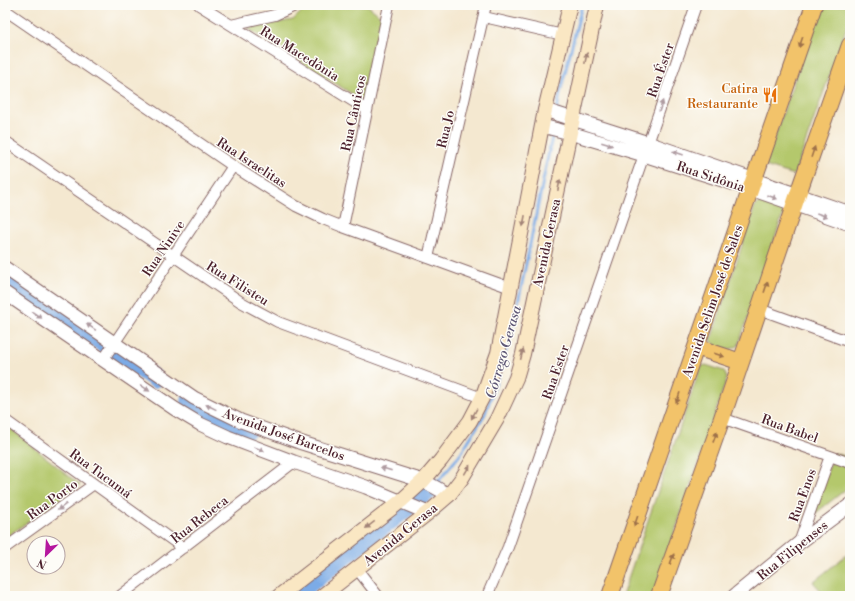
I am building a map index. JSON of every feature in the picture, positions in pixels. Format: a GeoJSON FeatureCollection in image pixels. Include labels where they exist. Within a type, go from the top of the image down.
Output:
{"type":"FeatureCollection","features":[{"type":"Feature","properties":{"kind":"main road","name":"Avenida Gerasa"},"geometry":{"type":"LineString","coordinates":[[279,596],[405,501],[433,487],[462,478],[497,419],[516,378],[523,354],[567,132],[559,114],[563,35],[570,5]]}},
{"type":"Feature","properties":{"kind":"main road","name":"Avenida Gerasa"},"geometry":{"type":"LineString","coordinates":[[322,596],[357,569],[424,511],[441,460],[470,421],[482,398],[498,353],[545,126],[559,114],[597,5]]}},
{"type":"Feature","properties":{"kind":"main road","name":"Avenida Selim José de Sales"},"geometry":{"type":"LineString","coordinates":[[610,596],[814,5]]}},
{"type":"Feature","properties":{"kind":"main road"},"geometry":{"type":"LineString","coordinates":[[659,596],[722,418],[850,44]]}},
{"type":"Feature","properties":{"kind":"main road"},"geometry":{"type":"LineString","coordinates":[[696,347],[741,362]]}},
{"type":"Feature","properties":{"kind":"street","name":"Rua Macedônia"},"geometry":{"type":"LineString","coordinates":[[200,5],[367,110]]}},
{"type":"Feature","properties":{"kind":"street","name":"Rua Cânticos"},"geometry":{"type":"LineString","coordinates":[[343,227],[389,5]]}},
{"type":"Feature","properties":{"kind":"street","name":"Rua Jo"},"geometry":{"type":"LineString","coordinates":[[428,258],[486,5]]}},
{"type":"Feature","properties":{"kind":"street","name":"Rua Éster"},"geometry":{"type":"LineString","coordinates":[[646,149],[696,5]]}},
{"type":"Feature","properties":{"kind":"street"},"geometry":{"type":"LineString","coordinates":[[231,25],[275,15],[295,6]]}},
{"type":"Feature","properties":{"kind":"street","name":"Rua Israelitas"},"geometry":{"type":"LineString","coordinates":[[5,10],[232,166],[296,206],[343,227],[511,288]]}},
{"type":"Feature","properties":{"kind":"street"},"geometry":{"type":"LineString","coordinates":[[484,17],[563,35]]}},
{"type":"Feature","properties":{"kind":"street","name":"Rua Sidônia"},"geometry":{"type":"LineString","coordinates":[[559,114],[646,149],[796,200],[850,224]]}},
{"type":"Feature","properties":{"kind":"street","name":"Rua Sidônia"},"geometry":{"type":"LineString","coordinates":[[545,126],[646,149]]}},
{"type":"Feature","properties":{"kind":"street","name":"Rua Filisteu"},"geometry":{"type":"LineString","coordinates":[[5,141],[241,302],[278,322],[482,398]]}},
{"type":"Feature","properties":{"kind":"street","name":"Rua Ester"},"geometry":{"type":"LineString","coordinates":[[487,596],[508,547],[646,149]]}},
{"type":"Feature","properties":{"kind":"street","name":"Rua Ninive"},"geometry":{"type":"LineString","coordinates":[[108,352],[232,166]]}},
{"type":"Feature","properties":{"kind":"street","name":"Rua Sidônia"},"geometry":{"type":"LineString","coordinates":[[796,200],[850,213]]}},
{"type":"Feature","properties":{"kind":"street","name":"Avenida José Barcelos"},"geometry":{"type":"LineString","coordinates":[[5,268],[175,409],[200,424],[228,437],[294,462],[405,501],[424,511]]}},
{"type":"Feature","properties":{"kind":"street","name":"Avenida José Barcelos"},"geometry":{"type":"LineString","coordinates":[[5,293],[108,352],[194,398],[241,421],[433,487]]}},
{"type":"Feature","properties":{"kind":"street"},"geometry":{"type":"LineString","coordinates":[[759,309],[850,342]]}},
{"type":"Feature","properties":{"kind":"street","name":"Rua Babel"},"geometry":{"type":"LineString","coordinates":[[722,418],[850,463]]}},
{"type":"Feature","properties":{"kind":"street","name":"Rua Tucumá"},"geometry":{"type":"LineString","coordinates":[[5,420],[183,548]]}},
{"type":"Feature","properties":{"kind":"street","name":"Rua Enos"},"geometry":{"type":"LineString","coordinates":[[799,542],[830,456]]}},
{"type":"Feature","properties":{"kind":"street","name":"Rua Rebeca"},"geometry":{"type":"LineString","coordinates":[[120,596],[294,462]]}},
{"type":"Feature","properties":{"kind":"street","name":"Rua Porto"},"geometry":{"type":"LineString","coordinates":[[5,548],[94,484]]}},
{"type":"Feature","properties":{"kind":"street","name":"Rua Filipenses"},"geometry":{"type":"LineString","coordinates":[[734,596],[799,542],[850,505]]}},
{"type":"Feature","properties":{"kind":"street"},"geometry":{"type":"LineString","coordinates":[[357,569],[378,596]]}},
{"type":"Feature","properties":{"kind":"green space"},"geometry":{"type":"Polygon","coordinates":[[[308,5],[367,5],[383,18],[365,102],[247,28],[293,20],[308,5]]]}},
{"type":"Feature","properties":{"kind":"green space"},"geometry":{"type":"Polygon","coordinates":[[[820,5],[850,5],[850,18],[794,175],[765,166],[820,5]]]}},
{"type":"Feature","properties":{"kind":"green space"},"geometry":{"type":"Polygon","coordinates":[[[760,202],[781,209],[783,214],[738,346],[730,349],[723,349],[711,340],[755,206],[760,202]]]}},
{"type":"Feature","properties":{"kind":"green space"},"geometry":{"type":"Polygon","coordinates":[[[706,365],[724,371],[727,378],[653,596],[622,596],[700,369],[702,366],[706,365]]]}},
{"type":"Feature","properties":{"kind":"green space"},"geometry":{"type":"Polygon","coordinates":[[[5,424],[80,485],[5,538],[5,424]]]}},
{"type":"Feature","properties":{"kind":"green space"},"geometry":{"type":"Polygon","coordinates":[[[835,453],[850,458],[850,486],[807,520],[835,453]]]}},
{"type":"Feature","properties":{"kind":"green space"},"geometry":{"type":"Polygon","coordinates":[[[850,552],[850,596],[826,596],[813,582],[850,552]]]}},
{"type":"Feature","properties":{"kind":"waterway","name":"Córrego Gerasa"},"geometry":{"type":"LineString","coordinates":[[557,110],[582,5]]}},
{"type":"Feature","properties":{"kind":"waterway","name":"Córrego Gerasa"},"geometry":{"type":"LineString","coordinates":[[436,484],[459,456],[485,414],[496,383],[512,332],[553,132]]}},
{"type":"Feature","properties":{"kind":"waterway"},"geometry":{"type":"LineString","coordinates":[[5,277],[155,379]]}},
{"type":"Feature","properties":{"kind":"waterway"},"geometry":{"type":"LineString","coordinates":[[190,401],[218,418],[248,430]]}},
{"type":"Feature","properties":{"kind":"waterway","name":"Córrego Gerasa"},"geometry":{"type":"LineString","coordinates":[[294,596],[434,487]]}},
{"type":"Feature","properties":{"kind":"place","name":"Catira Restaurante"},"geometry":{"type":"Point","coordinates":[770,95]}}]}
